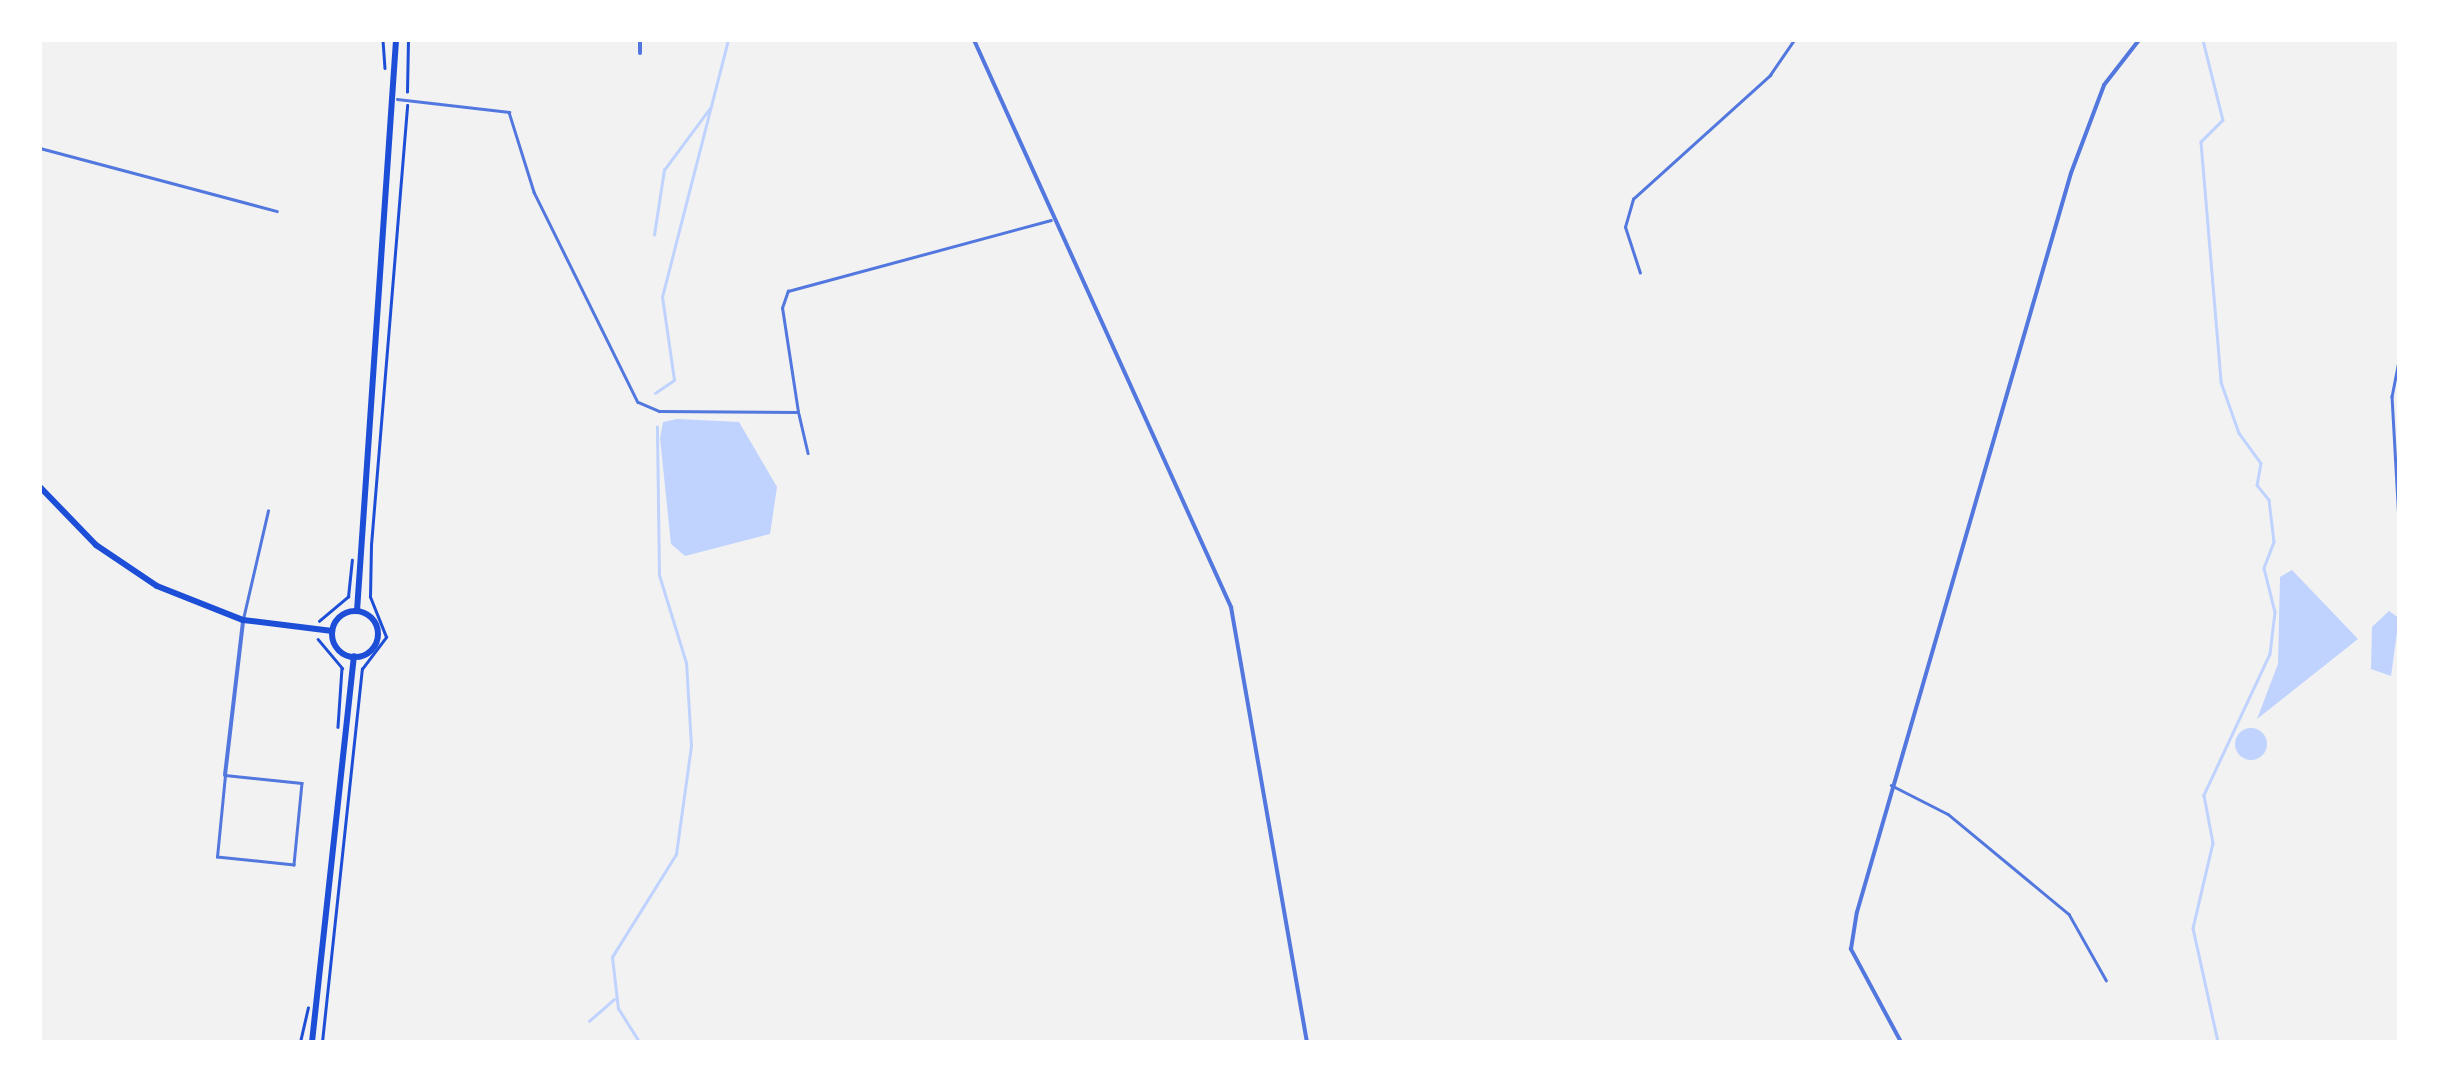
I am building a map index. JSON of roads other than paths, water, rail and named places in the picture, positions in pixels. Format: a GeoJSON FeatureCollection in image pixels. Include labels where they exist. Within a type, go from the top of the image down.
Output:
{"type":"FeatureCollection","features":[{"type":"Feature","properties":{"kind":"main road"},"geometry":{"type":"LineString","coordinates":[[40,486],[127,568],[243,620],[332,631],[357,611],[397,99],[396,40]]}},
{"type":"Feature","properties":{"kind":"main road"},"geometry":{"type":"LineString","coordinates":[[312,1042],[354,656],[377,638],[375,623],[357,611]]}},
{"type":"Feature","properties":{"kind":"main road"},"geometry":{"type":"LineString","coordinates":[[332,631],[340,651],[354,656]]}},
{"type":"Feature","properties":{"kind":"street"},"geometry":{"type":"LineString","coordinates":[[640,40],[640,53]]}},
{"type":"Feature","properties":{"kind":"street"},"geometry":{"type":"LineString","coordinates":[[974,40],[1051,220],[1231,607],[1307,1042]]}},
{"type":"Feature","properties":{"kind":"street"},"geometry":{"type":"LineString","coordinates":[[1901,1042],[1850,949],[1890,785],[2089,117],[2139,40]]}},
{"type":"Feature","properties":{"kind":"street"},"geometry":{"type":"LineString","coordinates":[[225,775],[243,620]]}},
{"type":"Feature","properties":{"kind":"lane"},"geometry":{"type":"LineString","coordinates":[[1640,273],[1625,226],[1633,199],[1770,76],[1794,40]]}},
{"type":"Feature","properties":{"kind":"lane"},"geometry":{"type":"LineString","coordinates":[[397,99],[510,112],[534,192],[638,402],[658,411],[798,412]]}},
{"type":"Feature","properties":{"kind":"lane"},"geometry":{"type":"LineString","coordinates":[[40,148],[277,211]]}},
{"type":"Feature","properties":{"kind":"lane"},"geometry":{"type":"LineString","coordinates":[[808,454],[782,308],[788,291],[1051,220]]}},
{"type":"Feature","properties":{"kind":"lane"},"geometry":{"type":"LineString","coordinates":[[2399,360],[2392,396],[2399,520]]}},
{"type":"Feature","properties":{"kind":"lane"},"geometry":{"type":"LineString","coordinates":[[243,620],[268,511]]}},
{"type":"Feature","properties":{"kind":"lane"},"geometry":{"type":"LineString","coordinates":[[225,775],[302,783],[294,864],[217,857],[225,775]]}},
{"type":"Feature","properties":{"kind":"lane"},"geometry":{"type":"LineString","coordinates":[[1890,785],[1948,814],[2069,914],[2106,980]]}},
{"type":"Feature","properties":{"kind":"water"},"geometry":{"type":"Polygon","coordinates":[[[663,422],[739,422],[777,487],[770,534],[685,556],[671,544],[660,438],[663,422]]]}},
{"type":"Feature","properties":{"kind":"water"},"geometry":{"type":"Polygon","coordinates":[[[2292,570],[2358,639],[2257,719],[2278,664],[2280,577],[2292,570]]]}},
{"type":"Feature","properties":{"kind":"water"},"geometry":{"type":"Polygon","coordinates":[[[2389,611],[2399,618],[2391,676],[2371,669],[2372,627],[2389,611]]]}},
{"type":"Feature","properties":{"kind":"water"},"geometry":{"type":"Polygon","coordinates":[[[2251,728],[2262,733],[2267,744],[2262,755],[2251,760],[2240,755],[2235,744],[2240,733],[2251,728]]]}},
{"type":"Feature","properties":{"kind":"waterway"},"geometry":{"type":"LineString","coordinates":[[655,393],[674,380],[662,297],[728,40]]}},
{"type":"Feature","properties":{"kind":"waterway"},"geometry":{"type":"LineString","coordinates":[[2203,40],[2223,120],[2201,142],[2221,382],[2239,433],[2261,463],[2257,485],[2269,500],[2274,542],[2264,568],[2275,612],[2270,654],[2204,795],[2213,843],[2193,928],[2218,1042]]}},
{"type":"Feature","properties":{"kind":"waterway"},"geometry":{"type":"LineString","coordinates":[[654,235],[664,170],[710,108]]}},
{"type":"Feature","properties":{"kind":"waterway"},"geometry":{"type":"LineString","coordinates":[[639,1042],[618,1009],[612,957],[676,854],[691,746],[686,663],[659,575],[657,427]]}},
{"type":"Feature","properties":{"kind":"waterway"},"geometry":{"type":"LineString","coordinates":[[589,1021],[614,999]]}}]}
